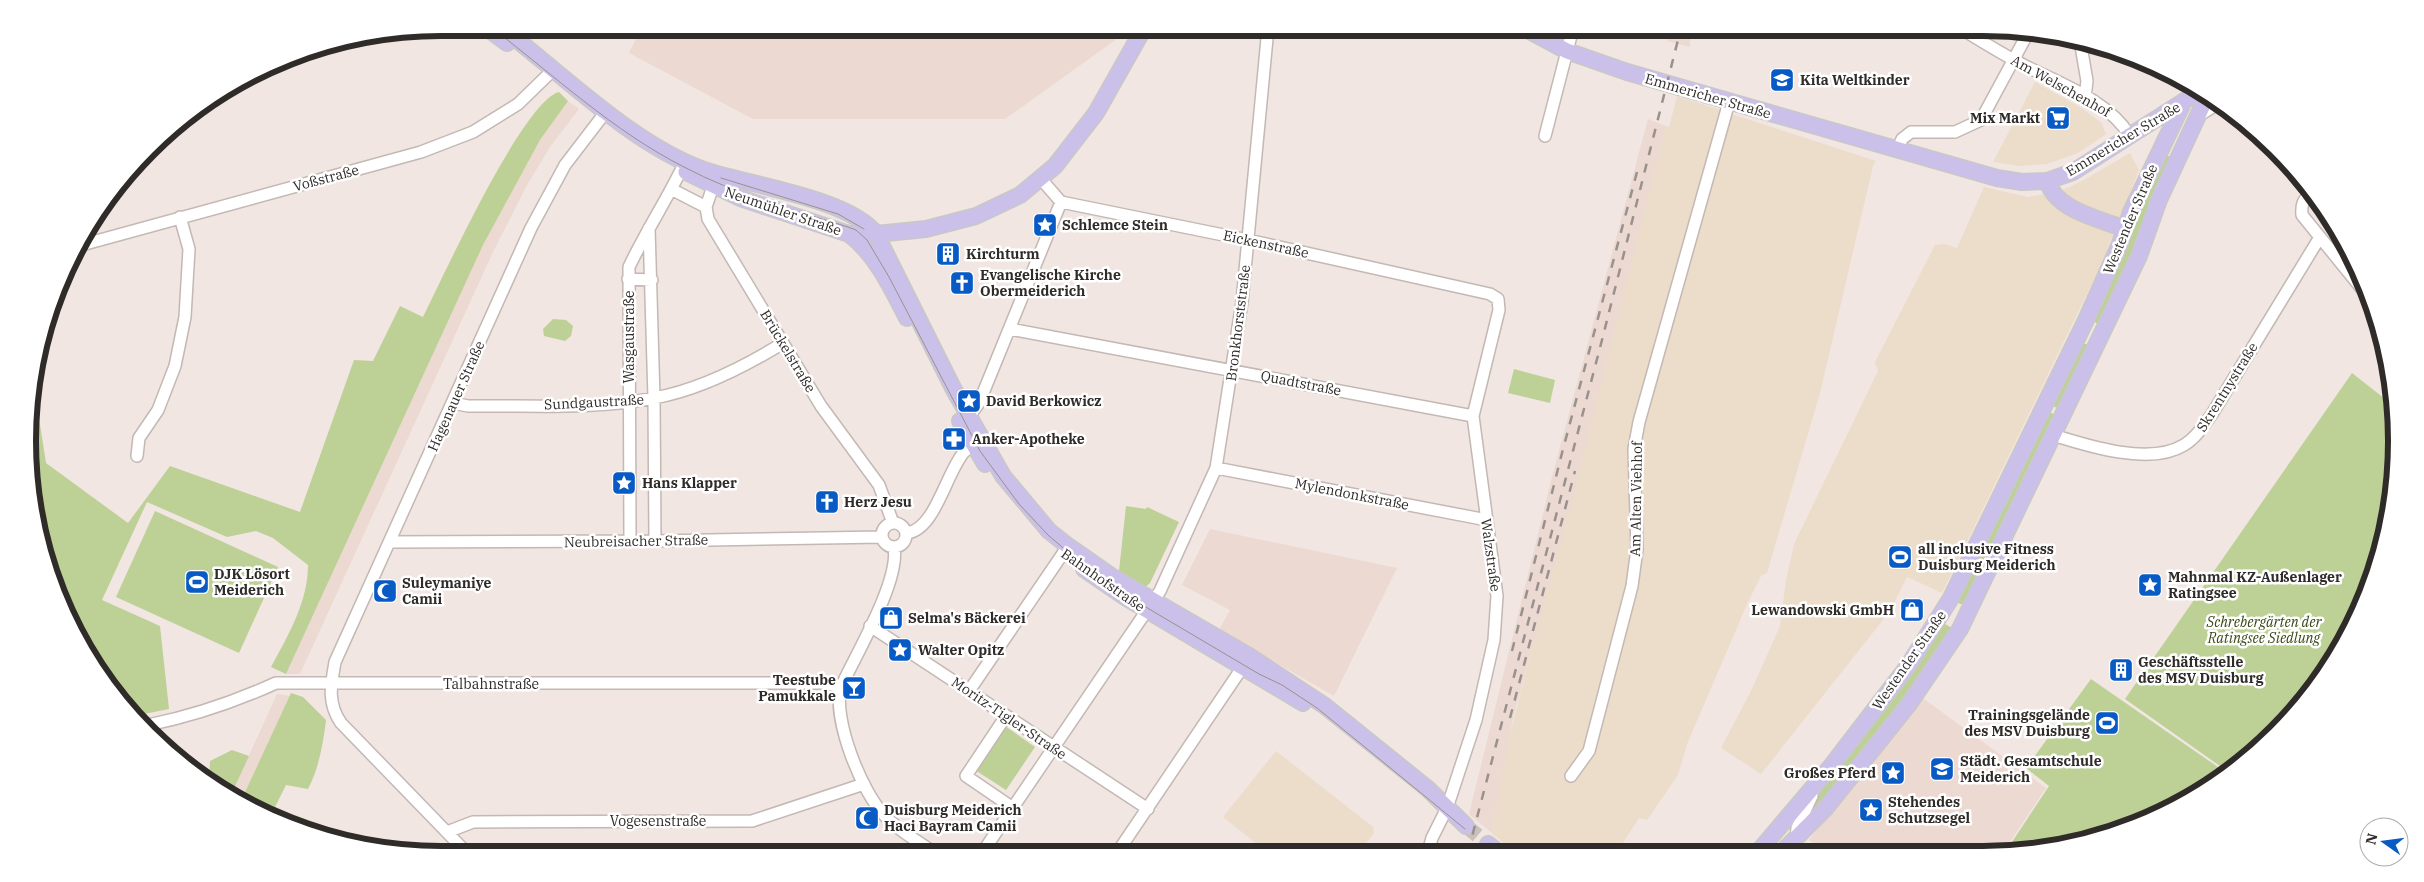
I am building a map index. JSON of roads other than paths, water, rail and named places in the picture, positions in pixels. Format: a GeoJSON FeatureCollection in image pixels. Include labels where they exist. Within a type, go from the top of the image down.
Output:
{"type":"FeatureCollection","features":[{"type":"Feature","properties":{"kind":"main road","name":"Neumühler Straße"},"geometry":{"type":"LineString","coordinates":[[499,36],[684,166]]}},
{"type":"Feature","properties":{"kind":"main road","name":"Neumühler Straße"},"geometry":{"type":"LineString","coordinates":[[511,36],[601,118],[632,140],[715,179],[805,198],[858,217],[868,224],[876,234]]}},
{"type":"Feature","properties":{"kind":"main road"},"geometry":{"type":"LineString","coordinates":[[876,234],[941,226],[976,216],[1020,195],[1041,179],[1076,141],[1096,113],[1139,36]]}},
{"type":"Feature","properties":{"kind":"main road","name":"Emmericher Straße"},"geometry":{"type":"LineString","coordinates":[[1539,36],[1567,51],[1627,72],[1998,178],[2022,182],[2047,181],[2072,172],[2194,95]]}},
{"type":"Feature","properties":{"kind":"main road"},"geometry":{"type":"LineString","coordinates":[[2184,101],[2196,108],[2196,118]]}},
{"type":"Feature","properties":{"kind":"main road","name":"Westender Straße"},"geometry":{"type":"LineString","coordinates":[[1763,846],[1832,765],[1917,653],[1951,598],[2078,337],[2184,101]]}},
{"type":"Feature","properties":{"kind":"main road","name":"Westender Straße"},"geometry":{"type":"LineString","coordinates":[[1794,846],[1825,809],[1935,668],[1968,613],[2140,256],[2159,200],[2205,102]]}},
{"type":"Feature","properties":{"kind":"main road","name":"Neumühler Straße"},"geometry":{"type":"LineString","coordinates":[[715,179],[740,198],[849,234],[876,234]]}},
{"type":"Feature","properties":{"kind":"main road"},"geometry":{"type":"LineString","coordinates":[[2047,181],[2050,192],[2067,205],[2125,229]]}},
{"type":"Feature","properties":{"kind":"main road"},"geometry":{"type":"LineString","coordinates":[[858,217],[904,230]]}},
{"type":"Feature","properties":{"kind":"main road","name":"Bahnhofstraße"},"geometry":{"type":"LineString","coordinates":[[849,234],[860,242],[878,267],[1013,502],[1040,532],[1066,550],[1100,581],[1151,606],[1275,673],[1325,706],[1428,789],[1446,811]]}},
{"type":"Feature","properties":{"kind":"main road","name":"Bahnhofstraße"},"geometry":{"type":"LineString","coordinates":[[876,234],[948,386]]}},
{"type":"Feature","properties":{"kind":"main road"},"geometry":{"type":"LineString","coordinates":[[2078,337],[2088,338],[2095,349]]}},
{"type":"Feature","properties":{"kind":"main road"},"geometry":{"type":"LineString","coordinates":[[1951,598],[1956,609],[1968,613]]}},
{"type":"Feature","properties":{"kind":"main road","name":"Bahnhofstraße"},"geometry":{"type":"LineString","coordinates":[[1151,606],[1244,664],[1317,713],[1465,825]]}},
{"type":"Feature","properties":{"kind":"street","name":"Bronkhorststraße"},"geometry":{"type":"LineString","coordinates":[[987,846],[1151,606],[1164,584],[1216,468],[1232,370],[1248,240],[1267,36]]}},
{"type":"Feature","properties":{"kind":"street"},"geometry":{"type":"LineString","coordinates":[[1545,136],[1571,36]]}},
{"type":"Feature","properties":{"kind":"street","name":"Am Welschenhof"},"geometry":{"type":"LineString","coordinates":[[1974,36],[2014,60],[2085,97],[2122,122],[2130,136]]}},
{"type":"Feature","properties":{"kind":"street"},"geometry":{"type":"LineString","coordinates":[[1898,150],[1902,139],[1911,132],[1955,132],[1981,120],[2025,39]]}},
{"type":"Feature","properties":{"kind":"street"},"geometry":{"type":"LineString","coordinates":[[2081,48],[2087,81],[2085,97]]}},
{"type":"Feature","properties":{"kind":"street","name":"Voßstraße"},"geometry":{"type":"LineString","coordinates":[[88,243],[421,152],[473,132],[518,104],[551,72]]}},
{"type":"Feature","properties":{"kind":"street","name":"Am Alten Viehhof"},"geometry":{"type":"LineString","coordinates":[[1571,776],[1589,751],[1632,586],[1637,549],[1634,450],[1639,422],[1729,102]]}},
{"type":"Feature","properties":{"kind":"street","name":"Emmericher Straße"},"geometry":{"type":"LineString","coordinates":[[2196,118],[2212,107]]}},
{"type":"Feature","properties":{"kind":"street","name":"Hagenauer Straße"},"geometry":{"type":"LineString","coordinates":[[460,846],[341,723],[333,710],[332,684],[335,662],[454,403],[531,228],[565,165],[601,118]]}},
{"type":"Feature","properties":{"kind":"street","name":"Wasgaustraße"},"geometry":{"type":"LineString","coordinates":[[630,541],[628,279],[630,267],[649,227],[673,190],[684,166]]}},
{"type":"Feature","properties":{"kind":"street"},"geometry":{"type":"LineString","coordinates":[[673,190],[706,207],[715,179]]}},
{"type":"Feature","properties":{"kind":"street"},"geometry":{"type":"LineString","coordinates":[[965,418],[979,403],[1061,202],[1041,179]]}},
{"type":"Feature","properties":{"kind":"street"},"geometry":{"type":"LineString","coordinates":[[2307,199],[2301,206],[2302,215],[2354,278]]}},
{"type":"Feature","properties":{"kind":"street","name":"Eickenstraße"},"geometry":{"type":"LineString","coordinates":[[1061,202],[1248,240],[1490,294],[1498,299]]}},
{"type":"Feature","properties":{"kind":"street","name":"Brückelstraße"},"geometry":{"type":"LineString","coordinates":[[706,207],[708,219],[821,406],[874,477],[893,522]]}},
{"type":"Feature","properties":{"kind":"street"},"geometry":{"type":"LineString","coordinates":[[137,456],[139,438],[158,410],[176,366],[185,317],[189,249],[180,217]]}},
{"type":"Feature","properties":{"kind":"street","name":"Wasgaustraße"},"geometry":{"type":"LineString","coordinates":[[649,227],[652,280],[655,541]]}},
{"type":"Feature","properties":{"kind":"street","name":"Skrentnystraße"},"geometry":{"type":"LineString","coordinates":[[2054,435],[2105,449],[2154,454],[2177,449],[2192,440],[2212,414],[2320,237]]}},
{"type":"Feature","properties":{"kind":"street"},"geometry":{"type":"LineString","coordinates":[[628,279],[652,280]]}},
{"type":"Feature","properties":{"kind":"street","name":"Walzstraße"},"geometry":{"type":"LineString","coordinates":[[1430,846],[1446,811],[1476,720],[1494,640],[1497,596],[1474,416],[1499,310],[1498,299]]}},
{"type":"Feature","properties":{"kind":"street","name":"Quadtstraße"},"geometry":{"type":"LineString","coordinates":[[1010,329],[1474,416]]}},
{"type":"Feature","properties":{"kind":"street","name":"Sundgaustraße"},"geometry":{"type":"LineString","coordinates":[[454,403],[468,406],[602,404],[654,398],[681,391],[749,364],[783,343]]}},
{"type":"Feature","properties":{"kind":"street"},"geometry":{"type":"LineString","coordinates":[[907,533],[914,532],[926,523],[964,453],[978,443]]}},
{"type":"Feature","properties":{"kind":"street","name":"Mylendonkstraße"},"geometry":{"type":"LineString","coordinates":[[1216,468],[1487,520]]}},
{"type":"Feature","properties":{"kind":"street"},"geometry":{"type":"LineString","coordinates":[[907,533],[900,524],[893,522],[883,529],[882,537],[885,543],[894,548],[896,556],[889,584],[841,686],[838,698],[839,711],[853,759],[864,784],[885,817],[925,846]]}},
{"type":"Feature","properties":{"kind":"street"},"geometry":{"type":"LineString","coordinates":[[894,548],[902,545],[907,533]]}},
{"type":"Feature","properties":{"kind":"street","name":"Neubreisacher Straße"},"geometry":{"type":"LineString","coordinates":[[390,542],[655,541],[882,537]]}},
{"type":"Feature","properties":{"kind":"street"},"geometry":{"type":"LineString","coordinates":[[969,691],[1066,550]]}},
{"type":"Feature","properties":{"kind":"street","name":"Moritz-Tigler-Straße"},"geometry":{"type":"LineString","coordinates":[[870,626],[1054,749],[1148,809]]}},
{"type":"Feature","properties":{"kind":"street"},"geometry":{"type":"LineString","coordinates":[[1122,846],[1244,664]]}},
{"type":"Feature","properties":{"kind":"street","name":"Bahnhofstraße"},"geometry":{"type":"LineString","coordinates":[[1244,664],[1275,673]]}},
{"type":"Feature","properties":{"kind":"street","name":"Talbahnstraße"},"geometry":{"type":"LineString","coordinates":[[152,724],[225,705],[276,683],[824,683],[841,686]]}},
{"type":"Feature","properties":{"kind":"street"},"geometry":{"type":"LineString","coordinates":[[1006,716],[966,776],[1013,808]]}},
{"type":"Feature","properties":{"kind":"street"},"geometry":{"type":"LineString","coordinates":[[1793,846],[1800,817],[1832,765]]}},
{"type":"Feature","properties":{"kind":"street","name":"Vogesenstraße"},"geometry":{"type":"LineString","coordinates":[[447,832],[473,822],[752,821],[864,784]]}},
{"type":"Feature","properties":{"kind":"tunnel"},"geometry":{"type":"LineString","coordinates":[[1466,826],[1488,844]]}},
{"type":"Feature","properties":{"kind":"tram line"},"geometry":{"type":"LineString","coordinates":[[502,36],[585,102],[658,153],[703,177],[723,185],[785,208],[856,230],[867,240],[889,277],[980,451],[1019,504],[1048,535],[1083,565],[1144,606],[1259,674],[1282,685],[1317,708],[1465,829]]}},
{"type":"Feature","properties":{"kind":"tram line"},"geometry":{"type":"LineString","coordinates":[[721,178],[838,214],[864,229]]}},
{"type":"Feature","properties":{"kind":"tram line"},"geometry":{"type":"LineString","coordinates":[[1490,843],[1494,846]]}},
{"type":"Feature","properties":{"kind":"railway"},"geometry":{"type":"LineString","coordinates":[[1470,846],[1602,340],[1679,36]]}},
{"type":"Feature","properties":{"kind":"railway"},"geometry":{"type":"LineString","coordinates":[[1512,651],[1562,453],[1637,172]]}},
{"type":"Feature","properties":{"kind":"railway"},"geometry":{"type":"LineString","coordinates":[[1510,718],[1575,471]]}},
{"type":"Feature","properties":{"kind":"place","name":"Kita Weltkinder"},"geometry":{"type":"Point","coordinates":[1782,80]}},
{"type":"Feature","properties":{"kind":"place","name":"Mix Markt"},"geometry":{"type":"Point","coordinates":[2058,118]}},
{"type":"Feature","properties":{"kind":"place","name":"Schlemce Stein"},"geometry":{"type":"Point","coordinates":[1045,225]}},
{"type":"Feature","properties":{"kind":"place","name":"Kirchturm"},"geometry":{"type":"Point","coordinates":[948,254]}},
{"type":"Feature","properties":{"kind":"place","name":"Evangelische Kirche Obermeiderich"},"geometry":{"type":"Point","coordinates":[962,283]}},
{"type":"Feature","properties":{"kind":"place","name":"David Berkowicz"},"geometry":{"type":"Point","coordinates":[969,401]}},
{"type":"Feature","properties":{"kind":"place","name":"Anker-Apotheke"},"geometry":{"type":"Point","coordinates":[954,439]}},
{"type":"Feature","properties":{"kind":"place","name":"Hans Klapper"},"geometry":{"type":"Point","coordinates":[624,483]}},
{"type":"Feature","properties":{"kind":"place","name":"Herz Jesu"},"geometry":{"type":"Point","coordinates":[827,502]}},
{"type":"Feature","properties":{"kind":"place","name":"all inclusive Fitness Duisburg Meiderich"},"geometry":{"type":"Point","coordinates":[1900,557]}},
{"type":"Feature","properties":{"kind":"place","name":"DJK Lösort Meiderich"},"geometry":{"type":"Point","coordinates":[197,582]}},
{"type":"Feature","properties":{"kind":"place","name":"Mahnmal KZ-Außenlager Ratingsee"},"geometry":{"type":"Point","coordinates":[2150,585]}},
{"type":"Feature","properties":{"kind":"place","name":"Suleymaniye Camii"},"geometry":{"type":"Point","coordinates":[385,591]}},
{"type":"Feature","properties":{"kind":"place","name":"Lewandowski GmbH"},"geometry":{"type":"Point","coordinates":[1912,610]}},
{"type":"Feature","properties":{"kind":"place","name":"Selma's Bäckerei"},"geometry":{"type":"Point","coordinates":[891,618]}},
{"type":"Feature","properties":{"kind":"place","name":"Walter Opitz"},"geometry":{"type":"Point","coordinates":[900,650]}},
{"type":"Feature","properties":{"kind":"place","name":"Geschäftsstelle des MSV Duisburg"},"geometry":{"type":"Point","coordinates":[2121,670]}},
{"type":"Feature","properties":{"kind":"place","name":"Teestube Pamukkale"},"geometry":{"type":"Point","coordinates":[854,688]}},
{"type":"Feature","properties":{"kind":"place","name":"Trainingsgelände des MSV Duisburg"},"geometry":{"type":"Point","coordinates":[2107,723]}},
{"type":"Feature","properties":{"kind":"place","name":"Städt. Gesamtschule Meiderich"},"geometry":{"type":"Point","coordinates":[1942,769]}},
{"type":"Feature","properties":{"kind":"place","name":"Großes Pferd"},"geometry":{"type":"Point","coordinates":[1893,773]}},
{"type":"Feature","properties":{"kind":"place","name":"Stehendes Schutzsegel"},"geometry":{"type":"Point","coordinates":[1871,810]}},
{"type":"Feature","properties":{"kind":"place","name":"Duisburg Meiderich Haci Bayram Camii"},"geometry":{"type":"Point","coordinates":[867,818]}},
{"type":"Feature","properties":{"kind":"park label","name":"Schrebergärten der Ratingsee Siedlung"},"geometry":{"type":"Point","coordinates":[2264,630]}}]}
